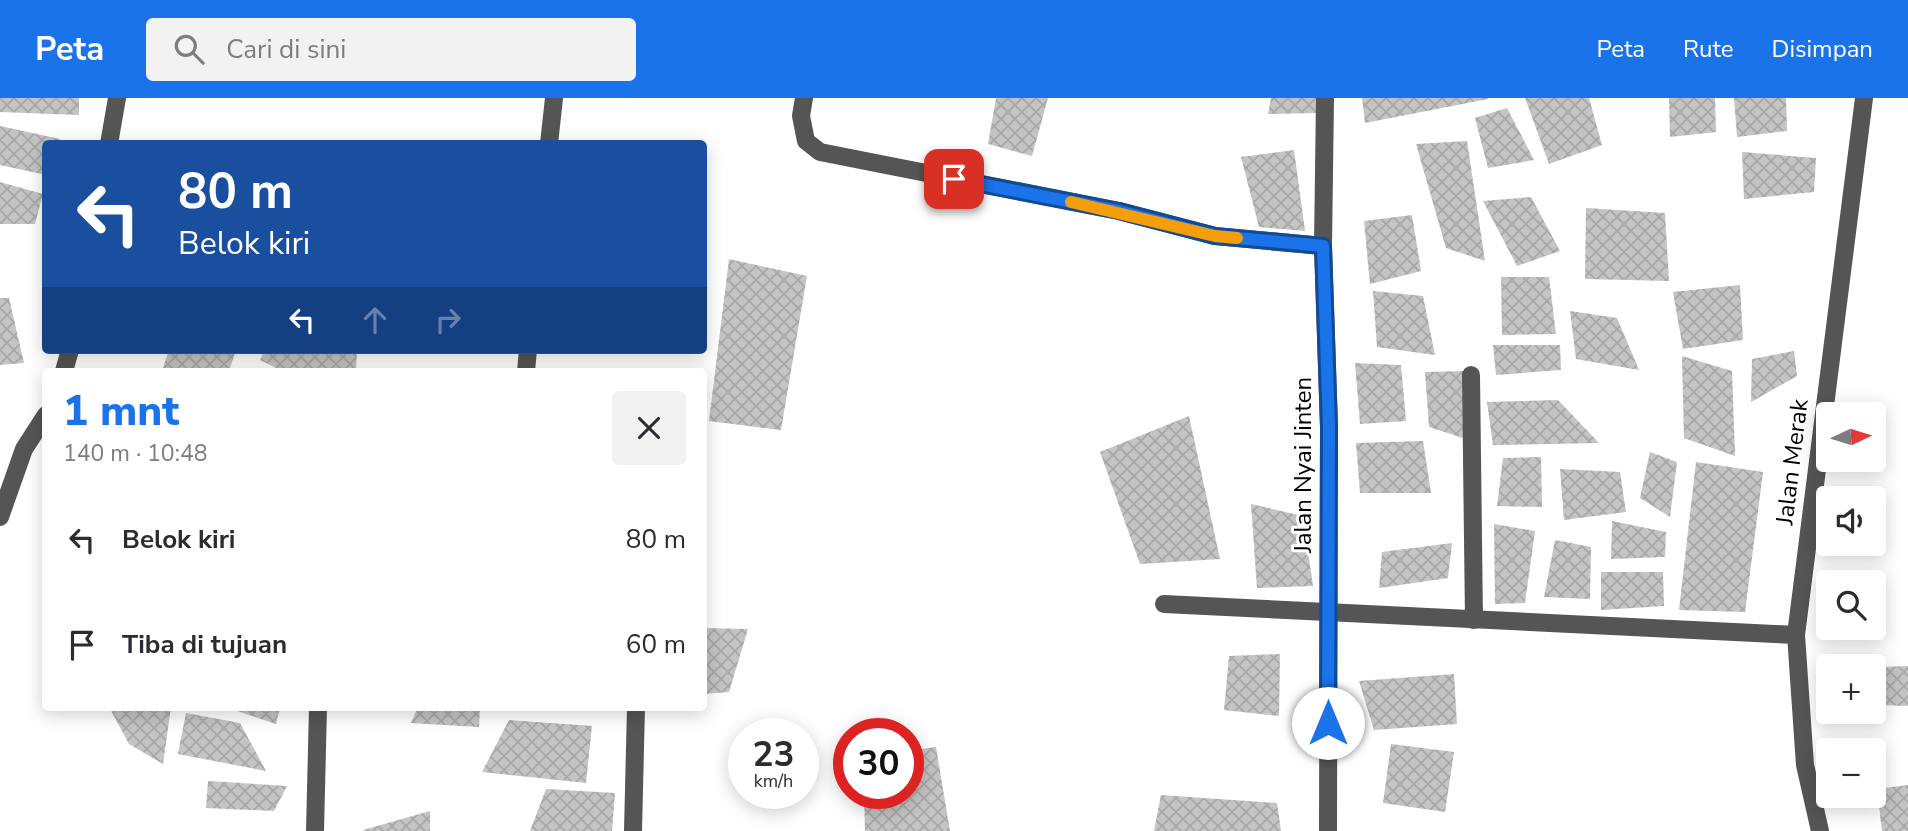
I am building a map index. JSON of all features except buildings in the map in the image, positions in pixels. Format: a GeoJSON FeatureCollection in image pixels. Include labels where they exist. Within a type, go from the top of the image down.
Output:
{"type":"FeatureCollection","features":[{"type":"Feature","properties":{"kind":"street"},"geometry":{"type":"LineString","coordinates":[[110,140],[117,98]]}},
{"type":"Feature","properties":{"kind":"street"},"geometry":{"type":"LineString","coordinates":[[549,140],[554,98]]}},
{"type":"Feature","properties":{"kind":"street"},"geometry":{"type":"LineString","coordinates":[[804,98],[801,116],[806,141],[820,152],[1119,211],[1215,236],[1323,246]]}},
{"type":"Feature","properties":{"kind":"street","name":"Jalan Nyai Jinten"},"geometry":{"type":"LineString","coordinates":[[1325,98],[1323,246],[1329,427],[1328,831]]}},
{"type":"Feature","properties":{"kind":"street","name":"Jalan Merak"},"geometry":{"type":"LineString","coordinates":[[1820,831],[1804,765],[1796,635],[1864,98]]}},
{"type":"Feature","properties":{"kind":"street"},"geometry":{"type":"LineString","coordinates":[[1472,375],[1474,620]]}},
{"type":"Feature","properties":{"kind":"street"},"geometry":{"type":"LineString","coordinates":[[0,517],[24,449],[42,421]]}},
{"type":"Feature","properties":{"kind":"street"},"geometry":{"type":"LineString","coordinates":[[1164,604],[1796,635]]}},
{"type":"Feature","properties":{"kind":"street"},"geometry":{"type":"LineString","coordinates":[[315,831],[318,711]]}},
{"type":"Feature","properties":{"kind":"street"},"geometry":{"type":"LineString","coordinates":[[633,831],[636,711]]}},
{"type":"Feature","properties":{"kind":"slow traffic"},"geometry":{"type":"LineString","coordinates":[[1071,202],[1119,211],[1215,236],[1237,238]]}},
{"type":"Feature","properties":{"kind":"route"},"geometry":{"type":"LineString","coordinates":[[954,179],[1119,211],[1215,236],[1323,246],[1329,427],[1328,723]]}}]}
